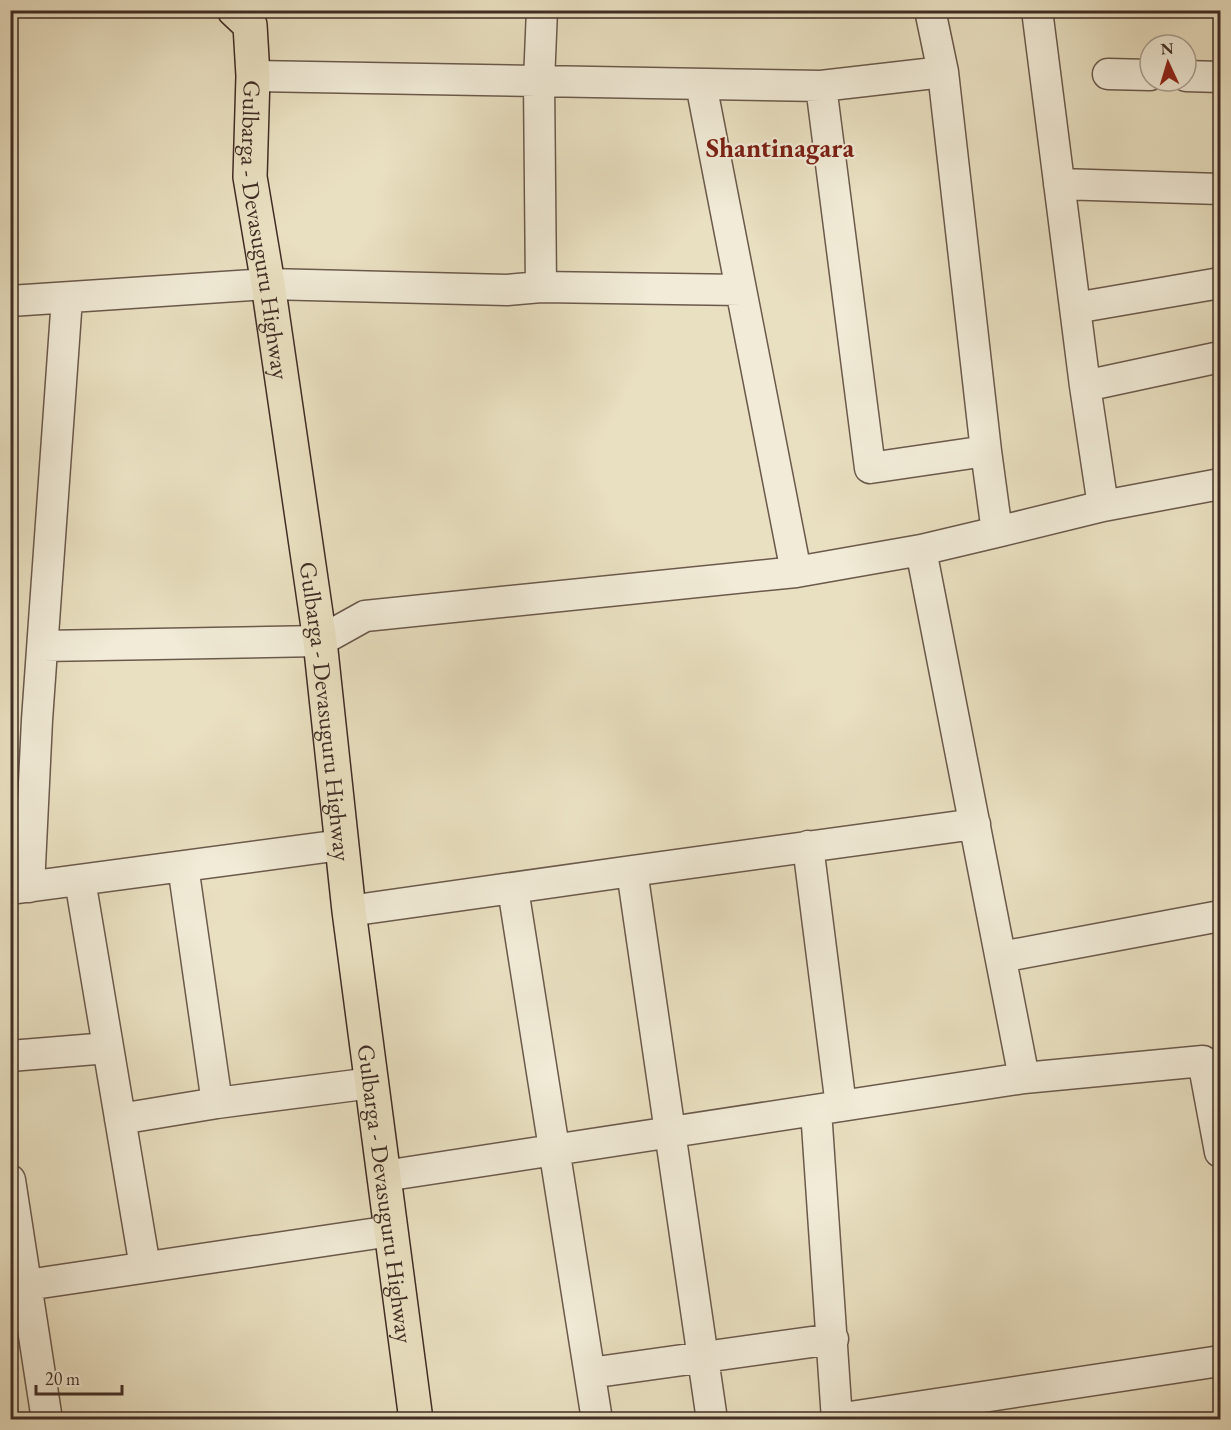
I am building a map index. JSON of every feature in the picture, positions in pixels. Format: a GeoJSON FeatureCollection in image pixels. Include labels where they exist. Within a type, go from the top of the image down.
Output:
{"type":"FeatureCollection","features":[{"type":"Feature","properties":{"kind":"highway","name":"Gulbarga - Devasuguru Highway"},"geometry":{"type":"LineString","coordinates":[[234,10],[250,25],[253,76],[250,177],[268,284],[320,641],[349,911],[416,1419]]}},
{"type":"Feature","properties":{"kind":"street"},"geometry":{"type":"LineString","coordinates":[[541,287],[539,81],[542,10]]}},
{"type":"Feature","properties":{"kind":"street"},"geometry":{"type":"LineString","coordinates":[[930,10],[943,72],[997,532]]}},
{"type":"Feature","properties":{"kind":"street"},"geometry":{"type":"LineString","coordinates":[[1036,10],[1103,506]]}},
{"type":"Feature","properties":{"kind":"street"},"geometry":{"type":"LineString","coordinates":[[253,76],[821,86],[943,72]]}},
{"type":"Feature","properties":{"kind":"street"},"geometry":{"type":"LineString","coordinates":[[1108,74],[1138,75]]}},
{"type":"Feature","properties":{"kind":"street"},"geometry":{"type":"LineString","coordinates":[[1198,76],[1221,77]]}},
{"type":"Feature","properties":{"kind":"street"},"geometry":{"type":"LineString","coordinates":[[701,84],[796,572]]}},
{"type":"Feature","properties":{"kind":"street"},"geometry":{"type":"LineString","coordinates":[[821,86],[870,468],[986,451]]}},
{"type":"Feature","properties":{"kind":"street"},"geometry":{"type":"LineString","coordinates":[[1059,184],[1221,189]]}},
{"type":"Feature","properties":{"kind":"street"},"geometry":{"type":"LineString","coordinates":[[1076,308],[1221,283]]}},
{"type":"Feature","properties":{"kind":"street"},"geometry":{"type":"LineString","coordinates":[[10,301],[268,284],[507,290],[541,287],[741,290]]}},
{"type":"Feature","properties":{"kind":"street"},"geometry":{"type":"LineString","coordinates":[[67,298],[43,646],[24,722],[20,888],[341,845]]}},
{"type":"Feature","properties":{"kind":"street"},"geometry":{"type":"LineString","coordinates":[[1085,386],[1221,357]]}},
{"type":"Feature","properties":{"kind":"street"},"geometry":{"type":"LineString","coordinates":[[43,646],[320,641],[365,616],[796,572],[921,550],[1103,506],[1221,483]]}},
{"type":"Feature","properties":{"kind":"street"},"geometry":{"type":"LineString","coordinates":[[921,550],[1024,1078]]}},
{"type":"Feature","properties":{"kind":"street"},"geometry":{"type":"LineString","coordinates":[[349,911],[975,824]]}},
{"type":"Feature","properties":{"kind":"street"},"geometry":{"type":"LineString","coordinates":[[808,846],[828,1108],[837,1419],[1221,1361]]}},
{"type":"Feature","properties":{"kind":"street"},"geometry":{"type":"LineString","coordinates":[[183,866],[217,1103]]}},
{"type":"Feature","properties":{"kind":"street"},"geometry":{"type":"LineString","coordinates":[[632,871],[712,1419]]}},
{"type":"Feature","properties":{"kind":"street"},"geometry":{"type":"LineString","coordinates":[[80,880],[145,1267]]}},
{"type":"Feature","properties":{"kind":"street"},"geometry":{"type":"LineString","coordinates":[[513,889],[597,1419]]}},
{"type":"Feature","properties":{"kind":"street"},"geometry":{"type":"LineString","coordinates":[[1001,957],[1221,916]]}},
{"type":"Feature","properties":{"kind":"street"},"geometry":{"type":"LineString","coordinates":[[10,1056],[108,1048]]}},
{"type":"Feature","properties":{"kind":"street"},"geometry":{"type":"LineString","coordinates":[[384,1176],[1024,1078],[1203,1061],[1221,1152]]}},
{"type":"Feature","properties":{"kind":"street"},"geometry":{"type":"LineString","coordinates":[[120,1119],[217,1103],[372,1083]]}},
{"type":"Feature","properties":{"kind":"street"},"geometry":{"type":"LineString","coordinates":[[10,1180],[27,1285],[21,1323],[47,1419]]}},
{"type":"Feature","properties":{"kind":"street"},"geometry":{"type":"LineString","coordinates":[[27,1285],[391,1231]]}},
{"type":"Feature","properties":{"kind":"street"},"geometry":{"type":"LineString","coordinates":[[590,1373],[833,1339]]}},
{"type":"Feature","properties":{"kind":"district","name":"Shantinagara"},"geometry":{"type":"Point","coordinates":[780,147]}}]}
